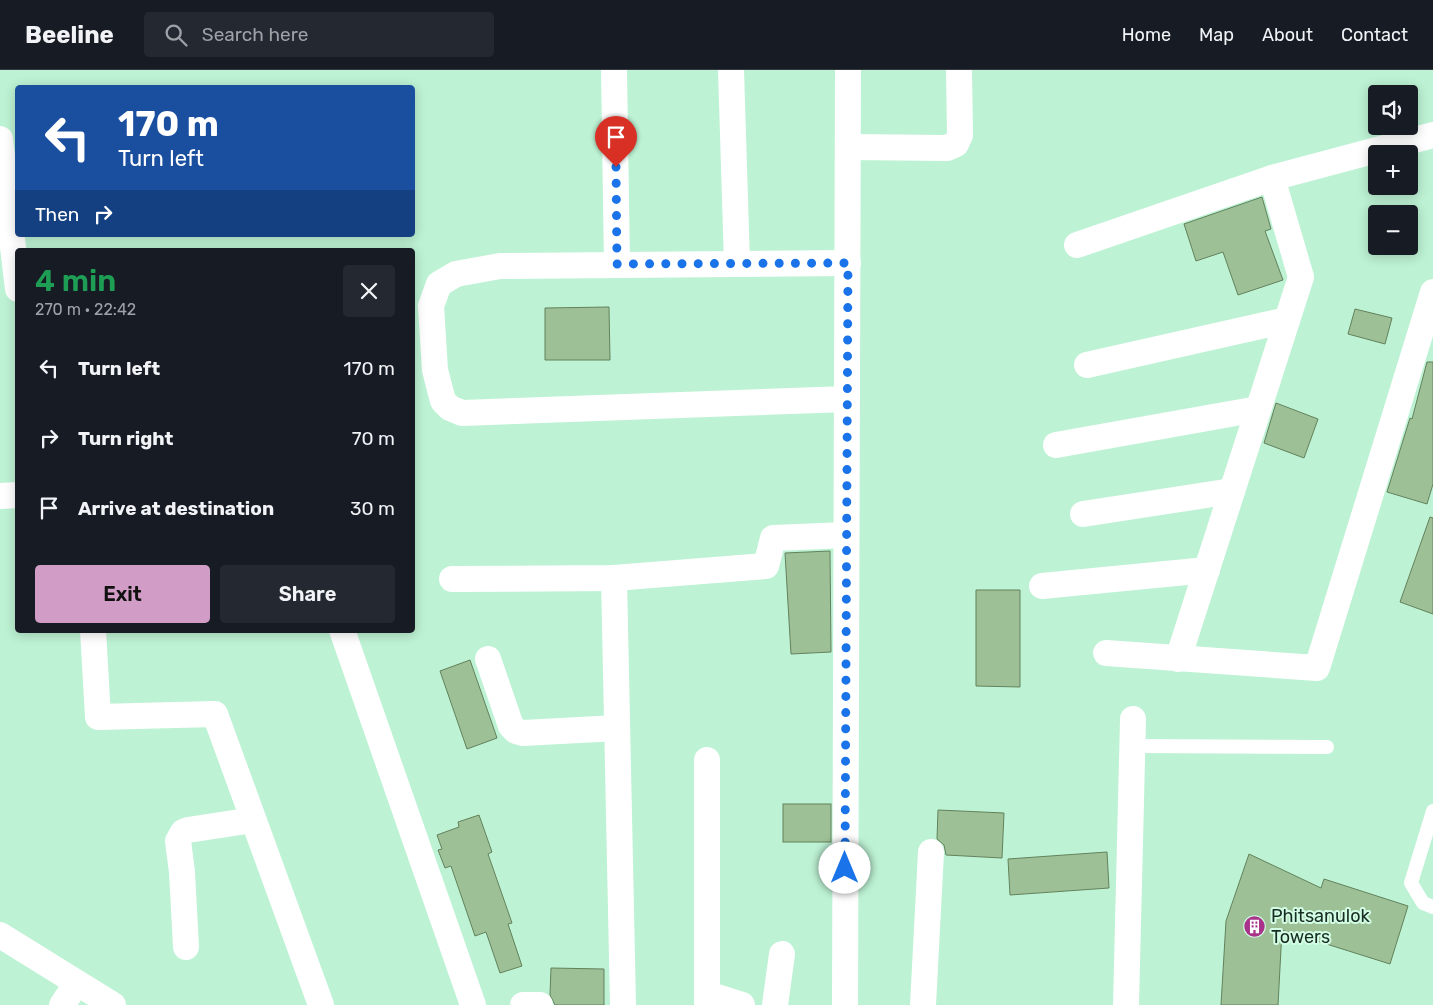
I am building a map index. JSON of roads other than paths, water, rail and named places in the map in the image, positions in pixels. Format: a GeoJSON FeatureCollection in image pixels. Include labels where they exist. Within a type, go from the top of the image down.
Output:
{"type":"FeatureCollection","features":[{"type":"Feature","properties":{"kind":"street"},"geometry":{"type":"LineString","coordinates":[[614,70],[617,264]]}},
{"type":"Feature","properties":{"kind":"street"},"geometry":{"type":"LineString","coordinates":[[731,70],[737,263]]}},
{"type":"Feature","properties":{"kind":"street"},"geometry":{"type":"LineString","coordinates":[[845,1005],[848,70]]}},
{"type":"Feature","properties":{"kind":"street"},"geometry":{"type":"LineString","coordinates":[[848,147],[948,148],[956,144],[960,135],[959,70]]}},
{"type":"Feature","properties":{"kind":"street"},"geometry":{"type":"LineString","coordinates":[[1078,245],[1272,178],[1433,134]]}},
{"type":"Feature","properties":{"kind":"street"},"geometry":{"type":"LineString","coordinates":[[0,139],[15,263]]}},
{"type":"Feature","properties":{"kind":"street"},"geometry":{"type":"LineString","coordinates":[[1178,659],[1301,277],[1272,178]]}},
{"type":"Feature","properties":{"kind":"street"},"geometry":{"type":"LineString","coordinates":[[847,399],[462,413],[450,408],[443,401],[435,370],[431,306],[439,284],[456,274],[500,266],[848,263]]}},
{"type":"Feature","properties":{"kind":"street"},"geometry":{"type":"LineString","coordinates":[[1106,654],[1318,668],[1433,292]]}},
{"type":"Feature","properties":{"kind":"street"},"geometry":{"type":"LineString","coordinates":[[1087,365],[1287,320]]}},
{"type":"Feature","properties":{"kind":"street"},"geometry":{"type":"LineString","coordinates":[[1056,445],[1258,409]]}},
{"type":"Feature","properties":{"kind":"street"},"geometry":{"type":"LineString","coordinates":[[1084,514],[1232,491]]}},
{"type":"Feature","properties":{"kind":"street"},"geometry":{"type":"LineString","coordinates":[[0,496],[15,495]]}},
{"type":"Feature","properties":{"kind":"street"},"geometry":{"type":"LineString","coordinates":[[452,580],[614,578],[766,566],[773,538],[846,535]]}},
{"type":"Feature","properties":{"kind":"street"},"geometry":{"type":"LineString","coordinates":[[1042,586],[1207,570]]}},
{"type":"Feature","properties":{"kind":"street"},"geometry":{"type":"LineString","coordinates":[[614,578],[623,1005]]}},
{"type":"Feature","properties":{"kind":"street"},"geometry":{"type":"LineString","coordinates":[[93,633],[98,717],[215,714],[321,1005]]}},
{"type":"Feature","properties":{"kind":"street"},"geometry":{"type":"LineString","coordinates":[[343,633],[473,1005]]}},
{"type":"Feature","properties":{"kind":"street"},"geometry":{"type":"LineString","coordinates":[[488,659],[511,726],[516,731],[523,733],[617,728]]}},
{"type":"Feature","properties":{"kind":"street"},"geometry":{"type":"LineString","coordinates":[[1126,1005],[1133,719]]}},
{"type":"Feature","properties":{"kind":"street"},"geometry":{"type":"LineString","coordinates":[[707,760],[707,1000],[742,1005]]}},
{"type":"Feature","properties":{"kind":"street"},"geometry":{"type":"LineString","coordinates":[[186,947],[178,841],[182,832],[253,820]]}},
{"type":"Feature","properties":{"kind":"street"},"geometry":{"type":"LineString","coordinates":[[923,1005],[931,852]]}},
{"type":"Feature","properties":{"kind":"street"},"geometry":{"type":"LineString","coordinates":[[0,935],[113,1005]]}},
{"type":"Feature","properties":{"kind":"street"},"geometry":{"type":"LineString","coordinates":[[775,1005],[782,954]]}},
{"type":"Feature","properties":{"kind":"street"},"geometry":{"type":"LineString","coordinates":[[62,1005],[77,983]]}},
{"type":"Feature","properties":{"kind":"street"},"geometry":{"type":"LineString","coordinates":[[523,1005],[540,1005]]}},
{"type":"Feature","properties":{"kind":"lane"},"geometry":{"type":"LineString","coordinates":[[1132,746],[1327,747]]}},
{"type":"Feature","properties":{"kind":"lane"},"geometry":{"type":"LineString","coordinates":[[1433,811],[1411,883],[1423,903],[1433,906]]}},
{"type":"Feature","properties":{"kind":"place","name":"Phitsanulok Towers"},"geometry":{"type":"Point","coordinates":[1255,926]}}]}
